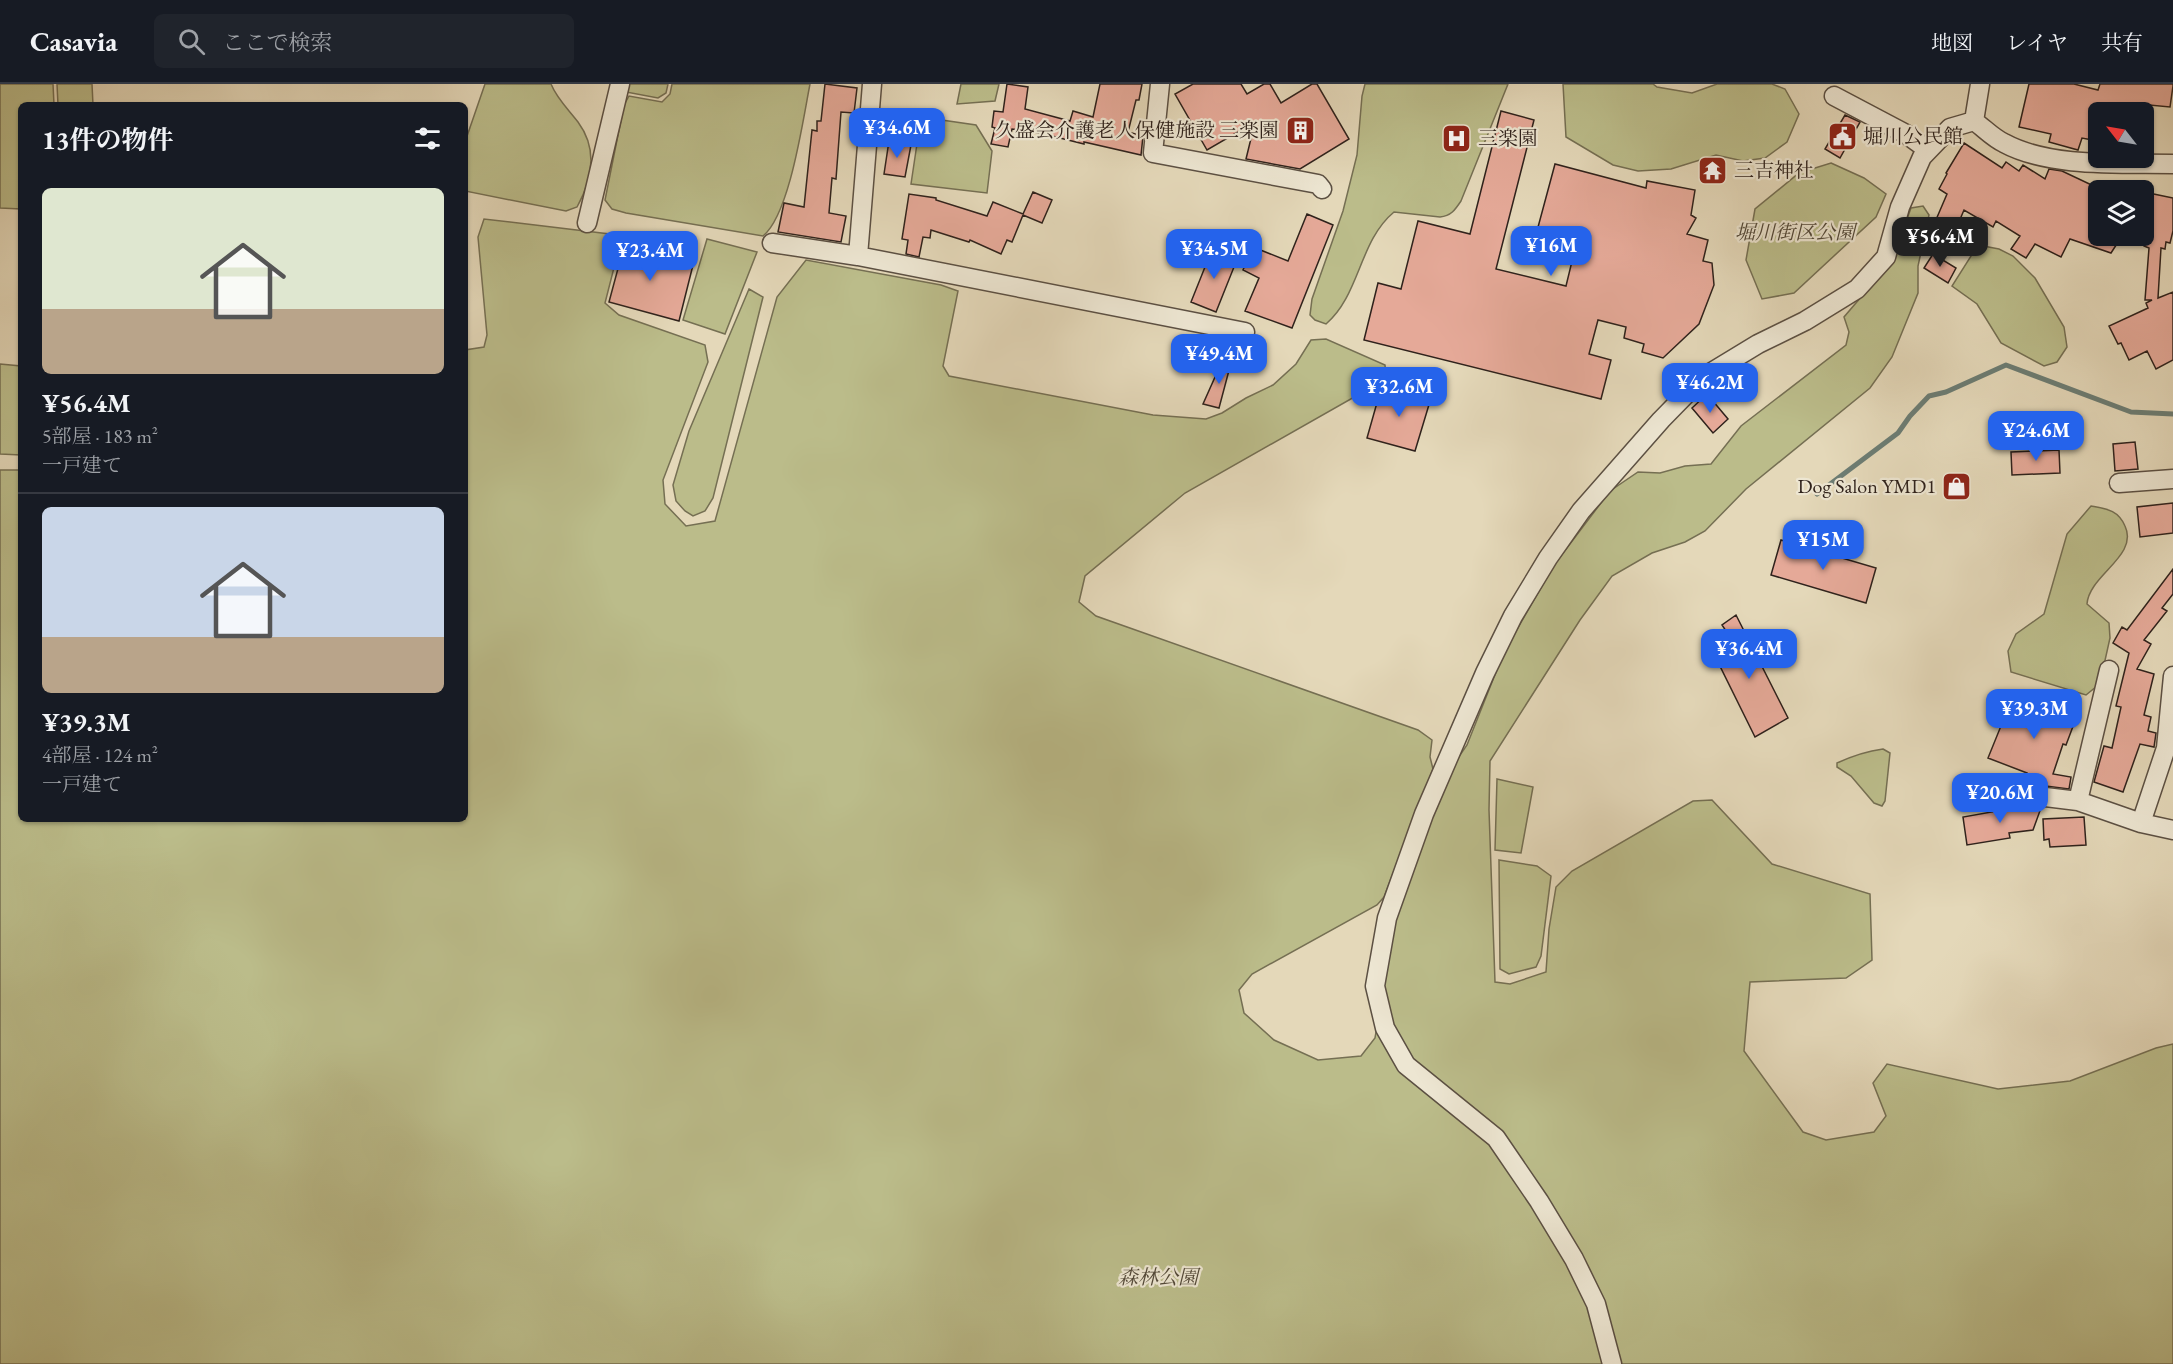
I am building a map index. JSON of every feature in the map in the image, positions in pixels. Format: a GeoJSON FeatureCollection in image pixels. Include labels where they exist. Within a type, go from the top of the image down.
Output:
{"type":"FeatureCollection","features":[{"type":"Feature","properties":{"kind":"street"},"geometry":{"type":"LineString","coordinates":[[587,223],[620,84]]}},
{"type":"Feature","properties":{"kind":"street"},"geometry":{"type":"LineString","coordinates":[[858,256],[872,84]]}},
{"type":"Feature","properties":{"kind":"street"},"geometry":{"type":"LineString","coordinates":[[1160,84],[1153,153],[1318,184],[1322,189]]}},
{"type":"Feature","properties":{"kind":"street"},"geometry":{"type":"LineString","coordinates":[[1974,121],[1980,84]]}},
{"type":"Feature","properties":{"kind":"street"},"geometry":{"type":"LineString","coordinates":[[1834,96],[1906,134],[1928,150]]}},
{"type":"Feature","properties":{"kind":"street"},"geometry":{"type":"LineString","coordinates":[[1612,1364],[1596,1304],[1574,1259],[1539,1201],[1496,1138],[1406,1065],[1385,1029],[1375,986],[1387,918],[1424,814],[1462,724],[1513,616],[1548,558],[1581,511],[1661,420],[1702,378],[1758,344],[1805,321],[1857,289],[1886,257],[1900,207],[1922,157],[1950,128],[1974,121]]}},
{"type":"Feature","properties":{"kind":"street"},"geometry":{"type":"LineString","coordinates":[[1974,121],[2003,143],[2031,154],[2083,162],[2173,164]]}},
{"type":"Feature","properties":{"kind":"street"},"geometry":{"type":"LineString","coordinates":[[772,243],[858,256],[1245,332]]}},
{"type":"Feature","properties":{"kind":"street"},"geometry":{"type":"LineString","coordinates":[[2119,483],[2173,480]]}},
{"type":"Feature","properties":{"kind":"street"},"geometry":{"type":"LineString","coordinates":[[2078,801],[2109,670]]}},
{"type":"Feature","properties":{"kind":"street"},"geometry":{"type":"LineString","coordinates":[[2141,823],[2166,748],[2173,676]]}},
{"type":"Feature","properties":{"kind":"street"},"geometry":{"type":"LineString","coordinates":[[1981,789],[2078,801],[2141,823],[2173,830]]}},
{"type":"Feature","properties":{"kind":"green space"},"geometry":{"type":"Polygon","coordinates":[[[0,84],[53,84],[54,102],[18,102],[18,209],[0,208],[0,84]]]}},
{"type":"Feature","properties":{"kind":"green space"},"geometry":{"type":"Polygon","coordinates":[[[57,84],[92,84],[93,102],[58,102],[57,84]]]}},
{"type":"Feature","properties":{"kind":"green space"},"geometry":{"type":"Polygon","coordinates":[[[485,84],[551,84],[578,122],[588,143],[591,164],[586,186],[577,207],[566,211],[468,192],[468,133],[485,84]]]}},
{"type":"Feature","properties":{"kind":"green space"},"geometry":{"type":"Polygon","coordinates":[[[629,84],[668,84],[666,93],[658,98],[626,92],[629,84]]]}},
{"type":"Feature","properties":{"kind":"green space"},"geometry":{"type":"Polygon","coordinates":[[[672,84],[810,84],[788,187],[781,208],[763,236],[626,213],[612,209],[605,200],[624,105],[629,96],[662,102],[670,94],[672,84]]]}},
{"type":"Feature","properties":{"kind":"green space"},"geometry":{"type":"Polygon","coordinates":[[[961,84],[999,84],[995,101],[957,104],[961,84]]]}},
{"type":"Feature","properties":{"kind":"green space"},"geometry":{"type":"Polygon","coordinates":[[[1365,84],[1508,84],[1457,207],[1450,214],[1440,217],[1394,212],[1373,238],[1346,298],[1326,324],[1315,320],[1310,315],[1312,299],[1343,211],[1357,155],[1365,84]]]}},
{"type":"Feature","properties":{"kind":"green space"},"geometry":{"type":"Polygon","coordinates":[[[1563,84],[1653,84],[1657,87],[1692,93],[1717,84],[1772,84],[1785,89],[1799,114],[1787,142],[1765,158],[1743,161],[1716,155],[1671,169],[1638,171],[1613,165],[1566,137],[1563,84]]]}},
{"type":"Feature","properties":{"kind":"green space"},"geometry":{"type":"Polygon","coordinates":[[[921,117],[976,125],[992,151],[987,193],[911,184],[921,117]]]}},
{"type":"Feature","properties":{"kind":"green space","name":"堀川街区公園"},"geometry":{"type":"Polygon","coordinates":[[[1831,163],[1864,178],[1886,194],[1876,217],[1794,293],[1762,299],[1746,260],[1755,209],[1799,173],[1831,163]]]}},
{"type":"Feature","properties":{"kind":"green space","name":"森林公園"},"geometry":{"type":"Polygon","coordinates":[[[1923,206],[1929,215],[1918,266],[1918,293],[1892,357],[1870,388],[1746,489],[1705,531],[1685,542],[1652,553],[1612,576],[1580,620],[1490,761],[1489,810],[1495,982],[1510,984],[1546,972],[1549,929],[1556,887],[1572,871],[1693,801],[1712,800],[1772,864],[1870,894],[1872,960],[1846,978],[1750,982],[1744,1051],[1803,1132],[1826,1140],[1874,1132],[1886,1116],[1873,1083],[1887,1064],[1998,1089],[2070,1081],[2156,1048],[2173,1044],[2173,1364],[0,1364],[0,470],[18,470],[18,822],[468,822],[468,350],[484,347],[487,335],[478,237],[484,219],[618,235],[620,244],[605,303],[619,315],[705,345],[708,362],[663,480],[665,504],[686,526],[715,521],[777,297],[806,260],[941,285],[958,291],[943,366],[949,376],[1153,415],[1206,419],[1222,413],[1273,385],[1296,364],[1311,340],[1326,339],[1385,365],[1386,379],[1185,493],[1085,576],[1079,602],[1096,616],[1418,730],[1432,740],[1430,757],[1433,769],[1384,897],[1377,905],[1252,974],[1239,990],[1244,1013],[1274,1040],[1318,1060],[1361,1056],[1375,1038],[1395,924],[1416,850],[1447,774],[1467,745],[1504,652],[1554,565],[1610,491],[1638,472],[1660,473],[1685,466],[1711,464],[1741,426],[1846,345],[1849,332],[1844,317],[1891,262],[1911,208],[1923,206]]]}},
{"type":"Feature","properties":{"kind":"green space"},"geometry":{"type":"Polygon","coordinates":[[[707,239],[757,252],[725,334],[683,320],[707,239]]]}},
{"type":"Feature","properties":{"kind":"green space"},"geometry":{"type":"Polygon","coordinates":[[[1978,245],[1999,249],[2013,256],[2035,278],[2064,327],[2067,347],[2057,362],[2044,366],[2001,343],[1977,304],[1952,286],[1978,245]]]}},
{"type":"Feature","properties":{"kind":"green space"},"geometry":{"type":"Polygon","coordinates":[[[749,289],[763,297],[713,498],[705,511],[693,516],[676,501],[673,485],[689,431],[749,289]]]}},
{"type":"Feature","properties":{"kind":"green space"},"geometry":{"type":"Polygon","coordinates":[[[0,364],[18,366],[18,455],[0,454],[0,364]]]}},
{"type":"Feature","properties":{"kind":"green space"},"geometry":{"type":"Polygon","coordinates":[[[2091,506],[2115,513],[2125,526],[2127,537],[2120,556],[2096,584],[2087,604],[2109,623],[2110,638],[2097,686],[2086,695],[2011,672],[2008,651],[2016,634],[2044,614],[2067,534],[2091,506]]]}},
{"type":"Feature","properties":{"kind":"green space"},"geometry":{"type":"Polygon","coordinates":[[[1883,749],[1890,753],[1885,801],[1882,806],[1874,803],[1851,776],[1837,767],[1837,763],[1883,749]]]}},
{"type":"Feature","properties":{"kind":"green space"},"geometry":{"type":"Polygon","coordinates":[[[1497,779],[1533,787],[1521,853],[1495,850],[1497,779]]]}},
{"type":"Feature","properties":{"kind":"green space"},"geometry":{"type":"Polygon","coordinates":[[[1499,860],[1537,866],[1551,876],[1541,956],[1536,967],[1509,974],[1500,969],[1499,860]]]}},
{"type":"Feature","properties":{"kind":"building"},"geometry":{"type":"Polygon","coordinates":[[[825,84],[857,88],[854,113],[841,112],[836,179],[832,178],[829,213],[846,216],[841,242],[778,232],[784,203],[804,207],[812,130],[817,131],[817,121],[821,121],[825,84]]]}},
{"type":"Feature","properties":{"kind":"building"},"geometry":{"type":"Polygon","coordinates":[[[1007,84],[1028,87],[1025,109],[1070,121],[1073,111],[1093,117],[1100,84],[1142,84],[1128,132],[1143,136],[1141,155],[1012,129],[1008,147],[991,144],[995,128],[992,127],[994,111],[1003,112],[1007,84]]]}},
{"type":"Feature","properties":{"kind":"building","name":"久盛会介護老人保健施設 三楽園"},"geometry":{"type":"Polygon","coordinates":[[[1193,84],[1241,84],[1247,94],[1264,84],[1270,84],[1281,103],[1312,84],[1317,84],[1349,139],[1300,169],[1246,159],[1255,122],[1207,150],[1175,94],[1193,84]]]}},
{"type":"Feature","properties":{"kind":"building"},"geometry":{"type":"Polygon","coordinates":[[[2029,84],[2074,84],[2098,90],[2100,84],[2173,84],[2170,107],[2154,105],[2154,102],[2088,102],[2088,139],[2082,138],[2078,150],[2049,142],[2051,134],[2019,127],[2029,84]]]}},
{"type":"Feature","properties":{"kind":"building"},"geometry":{"type":"Polygon","coordinates":[[[1501,111],[1534,120],[1496,269],[1566,286],[1574,253],[1534,242],[1555,164],[1646,188],[1647,181],[1695,190],[1691,215],[1696,218],[1687,234],[1708,240],[1703,261],[1712,263],[1714,285],[1699,324],[1663,358],[1642,352],[1644,344],[1624,338],[1626,327],[1598,320],[1589,354],[1611,360],[1601,399],[1364,340],[1378,283],[1401,289],[1418,221],[1470,234],[1501,111]]]}},
{"type":"Feature","properties":{"kind":"building","name":"堀川公民館"},"geometry":{"type":"Polygon","coordinates":[[[1845,115],[1860,122],[1840,158],[1825,149],[1845,115]]]}},
{"type":"Feature","properties":{"kind":"building"},"geometry":{"type":"Polygon","coordinates":[[[889,141],[911,145],[905,177],[884,174],[889,141]]]}},
{"type":"Feature","properties":{"kind":"building"},"geometry":{"type":"Polygon","coordinates":[[[1964,143],[2002,168],[2006,162],[2019,171],[2023,165],[2045,179],[2049,169],[2062,171],[2088,183],[2088,245],[2070,239],[2061,257],[2035,244],[2026,258],[2011,249],[2020,236],[1996,221],[1993,227],[1964,210],[1946,252],[1926,243],[1947,194],[1939,189],[1964,143]]]}},
{"type":"Feature","properties":{"kind":"building"},"geometry":{"type":"Polygon","coordinates":[[[1033,192],[1052,200],[1042,223],[1023,215],[1012,242],[1007,240],[1001,254],[970,240],[969,242],[931,230],[930,238],[923,237],[919,257],[906,254],[908,240],[902,239],[909,194],[936,198],[936,200],[987,216],[993,202],[1023,214],[1033,192]]]}},
{"type":"Feature","properties":{"kind":"building"},"geometry":{"type":"Polygon","coordinates":[[[2154,194],[2173,198],[2173,231],[2170,243],[2166,242],[2165,249],[2161,248],[2158,298],[2173,292],[2173,360],[2156,369],[2147,351],[2129,360],[2109,326],[2148,308],[2146,303],[2152,300],[2145,300],[2149,248],[2144,246],[2154,246],[2154,194]]]}},
{"type":"Feature","properties":{"kind":"building"},"geometry":{"type":"Polygon","coordinates":[[[1307,214],[1333,225],[1292,328],[1245,311],[1259,278],[1243,270],[1253,247],[1288,261],[1307,214]]]}},
{"type":"Feature","properties":{"kind":"building"},"geometry":{"type":"Polygon","coordinates":[[[627,235],[644,239],[641,249],[646,250],[645,253],[693,265],[679,321],[609,302],[627,235]]]}},
{"type":"Feature","properties":{"kind":"building"},"geometry":{"type":"Polygon","coordinates":[[[2090,246],[2116,246],[2111,253],[2090,246]]]}},
{"type":"Feature","properties":{"kind":"building"},"geometry":{"type":"Polygon","coordinates":[[[1213,247],[1238,257],[1216,312],[1191,302],[1213,247]]]}},
{"type":"Feature","properties":{"kind":"building"},"geometry":{"type":"Polygon","coordinates":[[[1933,254],[1956,268],[1948,283],[1924,268],[1933,254]]]}},
{"type":"Feature","properties":{"kind":"building"},"geometry":{"type":"Polygon","coordinates":[[[1224,357],[1232,359],[1219,408],[1203,404],[1224,357]]]}},
{"type":"Feature","properties":{"kind":"building"},"geometry":{"type":"Polygon","coordinates":[[[1382,385],[1431,398],[1415,451],[1367,438],[1382,385]]]}},
{"type":"Feature","properties":{"kind":"building"},"geometry":{"type":"Polygon","coordinates":[[[1707,394],[1728,419],[1713,433],[1692,408],[1707,394]]]}},
{"type":"Feature","properties":{"kind":"building"},"geometry":{"type":"Polygon","coordinates":[[[2135,442],[2138,469],[2115,471],[2113,444],[2135,442]]]}},
{"type":"Feature","properties":{"kind":"building"},"geometry":{"type":"Polygon","coordinates":[[[2059,450],[2060,473],[2012,475],[2011,452],[2059,450]]]}},
{"type":"Feature","properties":{"kind":"building"},"geometry":{"type":"Polygon","coordinates":[[[2173,503],[2173,533],[2140,537],[2137,507],[2173,503]]]}},
{"type":"Feature","properties":{"kind":"building"},"geometry":{"type":"Polygon","coordinates":[[[1781,540],[1876,568],[1866,603],[1771,575],[1781,540]]]}},
{"type":"Feature","properties":{"kind":"building"},"geometry":{"type":"Polygon","coordinates":[[[2173,569],[2173,594],[2162,608],[2167,611],[2144,640],[2151,644],[2137,669],[2154,674],[2144,715],[2151,717],[2148,731],[2156,733],[2154,747],[2140,744],[2123,792],[2094,782],[2104,746],[2112,748],[2121,707],[2116,706],[2129,653],[2113,643],[2122,627],[2127,630],[2173,569]]]}},
{"type":"Feature","properties":{"kind":"building"},"geometry":{"type":"Polygon","coordinates":[[[1736,615],[1788,718],[1755,737],[1712,650],[1732,640],[1722,625],[1736,615]]]}},
{"type":"Feature","properties":{"kind":"building"},"geometry":{"type":"Polygon","coordinates":[[[2009,694],[2051,708],[2052,704],[2078,713],[2066,745],[2063,744],[2053,774],[2071,777],[2069,789],[2023,783],[2027,773],[1988,758],[2003,721],[2000,720],[2009,694]]]}},
{"type":"Feature","properties":{"kind":"building"},"geometry":{"type":"Polygon","coordinates":[[[2025,806],[2041,808],[2033,830],[2009,833],[2010,838],[1967,845],[1963,817],[2025,806]]]}},
{"type":"Feature","properties":{"kind":"building"},"geometry":{"type":"Polygon","coordinates":[[[2084,817],[2086,845],[2050,847],[2049,839],[2044,840],[2043,819],[2084,817]]]}},
{"type":"Feature","properties":{"kind":"waterway"},"geometry":{"type":"LineString","coordinates":[[1817,494],[1898,433],[1929,396],[1946,392],[2006,365],[2131,412],[2173,414]]}},
{"type":"Feature","properties":{"kind":"place","name":"久盛会介護老人保健施設 三楽園"},"geometry":{"type":"Point","coordinates":[1300,130]}},
{"type":"Feature","properties":{"kind":"place","name":"堀川公民館"},"geometry":{"type":"Point","coordinates":[1842,136]}},
{"type":"Feature","properties":{"kind":"place","name":"三楽園"},"geometry":{"type":"Point","coordinates":[1457,138]}},
{"type":"Feature","properties":{"kind":"place","name":"三吉神社"},"geometry":{"type":"Point","coordinates":[1713,170]}},
{"type":"Feature","properties":{"kind":"place","name":"Dog Salon YMD1"},"geometry":{"type":"Point","coordinates":[1957,486]}}]}
